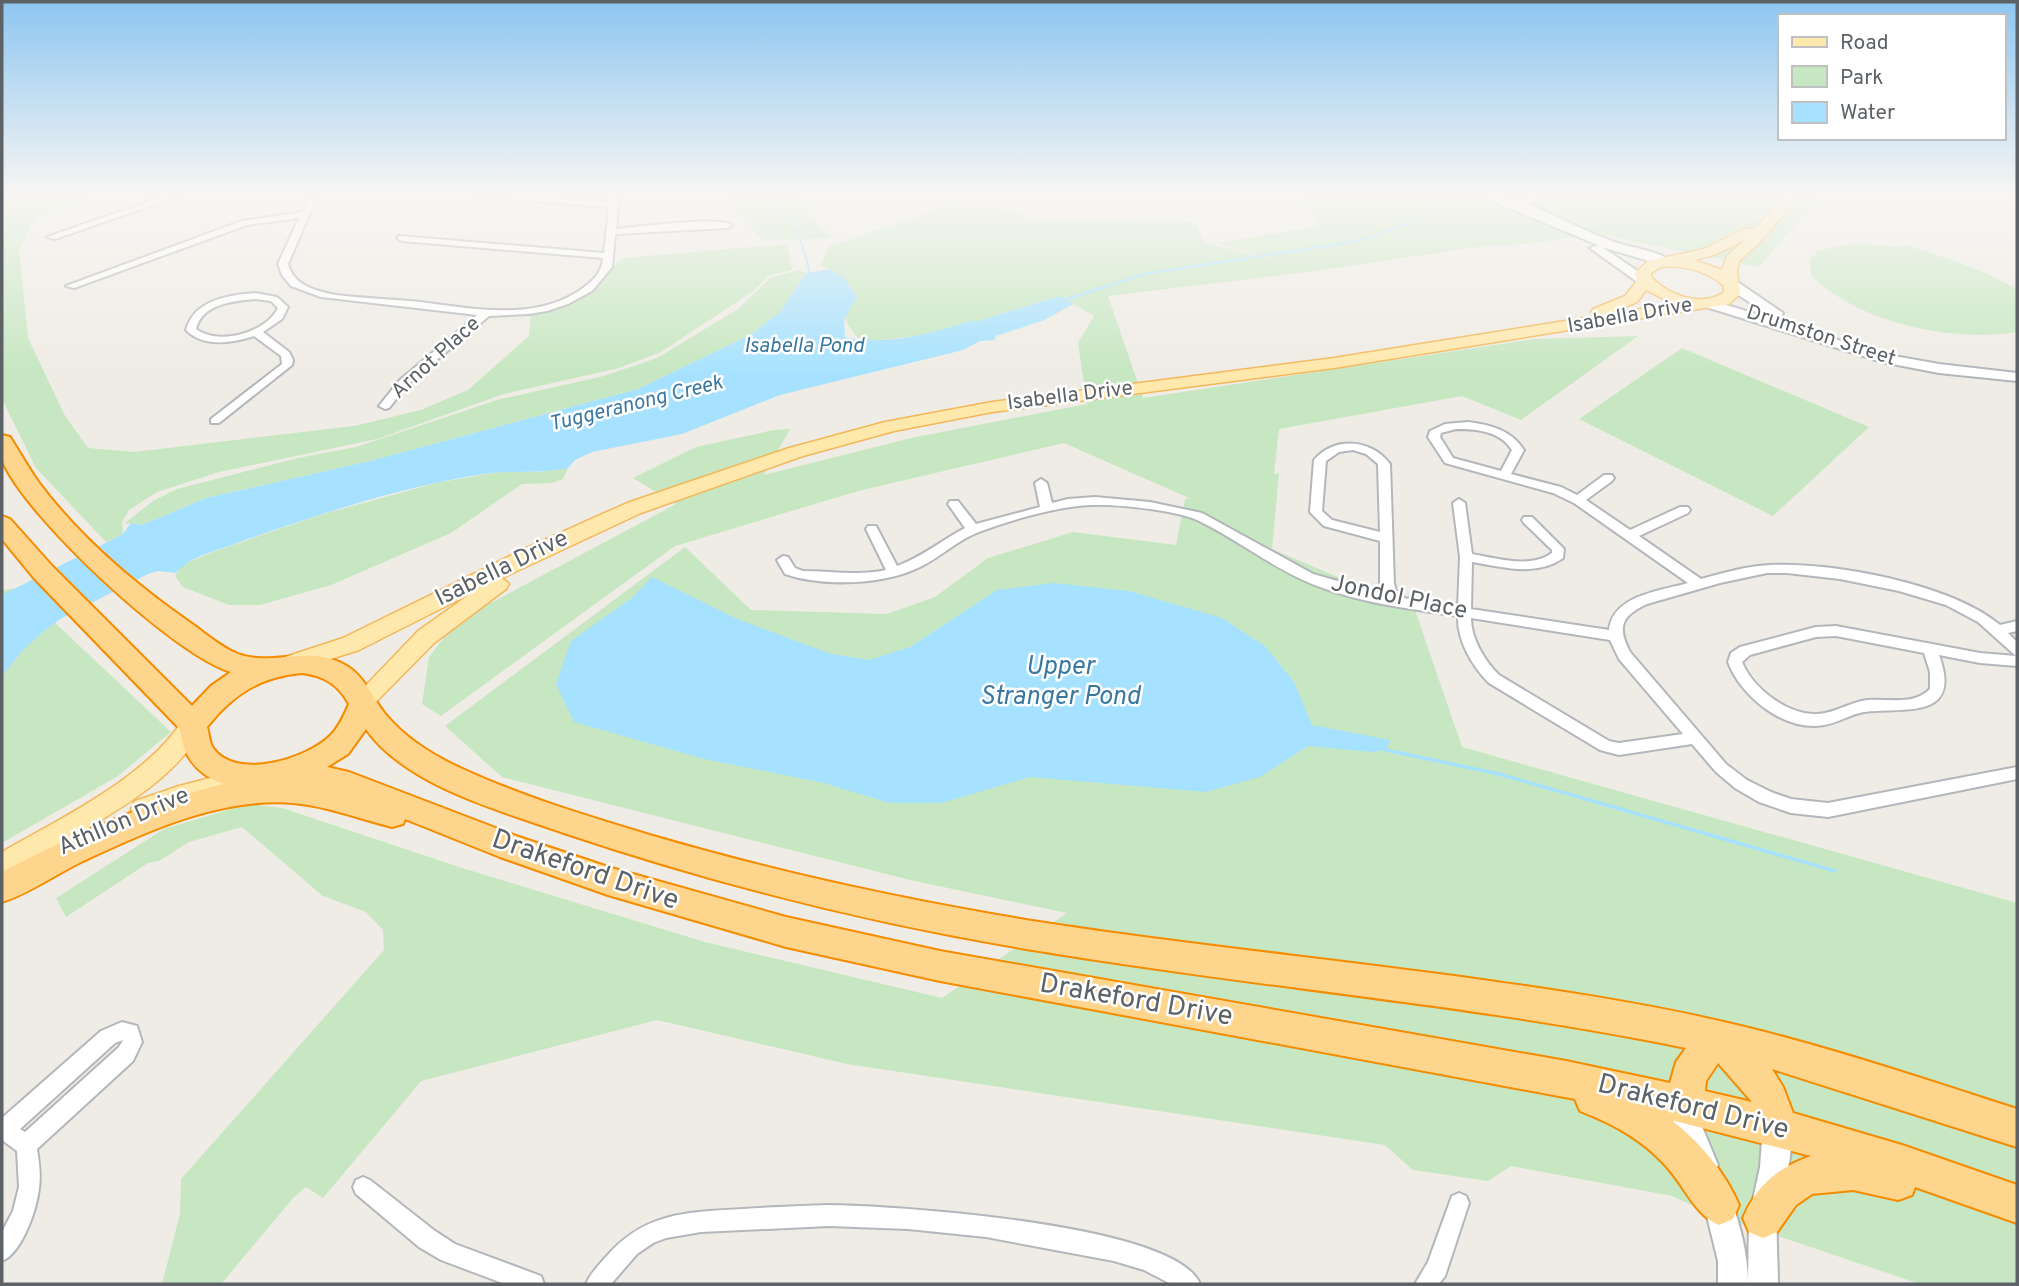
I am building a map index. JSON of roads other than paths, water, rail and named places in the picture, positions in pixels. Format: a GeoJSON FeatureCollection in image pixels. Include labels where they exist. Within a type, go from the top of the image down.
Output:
{"type":"FeatureCollection","features":[{"type":"Feature","properties":{"kind":"highway"},"geometry":{"type":"LineString","coordinates":[[2,442],[33,490],[88,550],[164,617],[233,663],[278,667]]}},
{"type":"Feature","properties":{"kind":"highway"},"geometry":{"type":"LineString","coordinates":[[2,524],[43,572],[86,613],[193,727],[201,756],[211,765],[227,772],[258,776],[296,769],[330,752],[345,738],[363,703],[351,680],[339,671],[311,664],[278,667],[252,674],[227,687],[212,700],[193,727]]}},
{"type":"Feature","properties":{"kind":"highway","name":"Drakeford Drive"},"geometry":{"type":"LineString","coordinates":[[363,703],[375,725],[407,753],[426,765],[505,799],[603,834],[806,891],[921,916],[1042,937],[1409,984],[1714,1037],[1818,1064],[2017,1128]]}},
{"type":"Feature","properties":{"kind":"highway","name":"Drakeford Drive"},"geometry":{"type":"LineString","coordinates":[[258,776],[338,780],[511,848],[713,914],[862,950],[1566,1079],[1684,1104],[1777,1127],[1902,1164],[2017,1204]]}},
{"type":"Feature","properties":{"kind":"highway"},"geometry":{"type":"LineString","coordinates":[[2,887],[70,853],[156,818],[215,799],[257,791],[293,791],[322,797],[394,816],[482,845],[511,848]]}},
{"type":"Feature","properties":{"kind":"highway"},"geometry":{"type":"LineString","coordinates":[[1684,1104],[1689,1075],[1714,1037],[1762,1084],[1776,1113],[1777,1127]]}},
{"type":"Feature","properties":{"kind":"highway"},"geometry":{"type":"LineString","coordinates":[[1454,1059],[1509,1079],[1583,1095],[1626,1110],[1659,1131],[1676,1147],[1699,1174],[1719,1205]]}},
{"type":"Feature","properties":{"kind":"highway"},"geometry":{"type":"LineString","coordinates":[[1763,1218],[1782,1192],[1813,1173],[1851,1170],[1922,1188],[2017,1223]]}},
{"type":"Feature","properties":{"kind":"main road","name":"Isabella Drive"},"geometry":{"type":"LineString","coordinates":[[1428,347],[1602,311],[1631,299],[1645,281],[1643,273],[1646,267],[1701,254]]}},
{"type":"Feature","properties":{"kind":"main road","name":"Isabella Drive"},"geometry":{"type":"LineString","coordinates":[[1731,284],[1728,272],[1732,259],[1737,254]]}},
{"type":"Feature","properties":{"kind":"main road"},"geometry":{"type":"LineString","coordinates":[[1645,281],[1668,296],[1708,303],[1730,297],[1733,291],[1731,284],[1723,277],[1705,268],[1667,262]]}},
{"type":"Feature","properties":{"kind":"main road","name":"Isabella Drive"},"geometry":{"type":"LineString","coordinates":[[278,667],[351,644],[531,554],[621,513],[676,491],[829,443],[925,419],[1025,401],[1428,347],[1708,303]]}},
{"type":"Feature","properties":{"kind":"main road","name":"Isabella Drive"},"geometry":{"type":"LineString","coordinates":[[363,703],[401,659],[426,637],[496,586],[566,548],[719,478]]}},
{"type":"Feature","properties":{"kind":"main road","name":"Athllon Drive"},"geometry":{"type":"LineString","coordinates":[[2,865],[119,794],[169,755],[193,727]]}},
{"type":"Feature","properties":{"kind":"main road","name":"Athllon Drive"},"geometry":{"type":"LineString","coordinates":[[2,880],[117,820],[179,796],[258,776]]}},
{"type":"Feature","properties":{"kind":"street"},"geometry":{"type":"LineString","coordinates":[[71,286],[160,254]]}},
{"type":"Feature","properties":{"kind":"street"},"geometry":{"type":"LineString","coordinates":[[288,254],[284,264],[286,276],[301,288],[330,296],[488,311],[528,312],[576,297],[602,276],[608,256],[585,254]]}},
{"type":"Feature","properties":{"kind":"street"},"geometry":{"type":"LineString","coordinates":[[1604,254],[1645,281]]}},
{"type":"Feature","properties":{"kind":"street"},"geometry":{"type":"LineString","coordinates":[[1640,254],[1667,262]]}},
{"type":"Feature","properties":{"kind":"street","name":"Drumston Street"},"geometry":{"type":"LineString","coordinates":[[1731,284],[1785,317],[1867,348],[1924,361],[2017,370]]}},
{"type":"Feature","properties":{"kind":"street"},"geometry":{"type":"LineString","coordinates":[[277,300],[283,309],[280,316],[256,332],[234,338],[212,339],[197,336],[190,326],[198,315],[224,302],[255,296],[277,300],[301,288]]}},
{"type":"Feature","properties":{"kind":"street","name":"Drumston Street"},"geometry":{"type":"LineString","coordinates":[[1708,303],[1760,316],[1836,344],[1896,361],[1961,372],[2017,377]]}},
{"type":"Feature","properties":{"kind":"street","name":"Arnot Place"},"geometry":{"type":"LineString","coordinates":[[385,405],[403,383],[488,311]]}},
{"type":"Feature","properties":{"kind":"street"},"geometry":{"type":"LineString","coordinates":[[215,421],[287,365],[285,354],[256,332]]}},
{"type":"Feature","properties":{"kind":"street"},"geometry":{"type":"LineString","coordinates":[[1504,476],[1518,450],[1511,439],[1472,425],[1460,424],[1436,431],[1434,437],[1450,460],[1504,476],[1557,491],[1578,500],[1701,585]]}},
{"type":"Feature","properties":{"kind":"street"},"geometry":{"type":"LineString","coordinates":[[1386,538],[1328,523],[1320,518],[1316,512],[1320,460],[1325,454],[1339,448],[1352,447],[1371,451],[1381,458],[1384,464],[1386,538],[1387,584],[1392,601]]}},
{"type":"Feature","properties":{"kind":"street"},"geometry":{"type":"LineString","coordinates":[[1578,500],[1608,478]]}},
{"type":"Feature","properties":{"kind":"street"},"geometry":{"type":"LineString","coordinates":[[1041,483],[1047,508]]}},
{"type":"Feature","properties":{"kind":"street","name":"Jondol Place"},"geometry":{"type":"LineString","coordinates":[[783,560],[790,571],[802,575],[863,578],[894,572],[916,564],[946,542],[972,529],[1047,508],[1095,501],[1150,506],[1198,516],[1308,577],[1340,589],[1392,601],[1615,636]]}},
{"type":"Feature","properties":{"kind":"street"},"geometry":{"type":"LineString","coordinates":[[954,503],[972,529]]}},
{"type":"Feature","properties":{"kind":"street"},"geometry":{"type":"LineString","coordinates":[[1459,503],[1466,557],[1464,629],[1487,674],[1596,742],[1619,749],[1695,738]]}},
{"type":"Feature","properties":{"kind":"street"},"geometry":{"type":"LineString","coordinates":[[1631,535],[1684,510]]}},
{"type":"Feature","properties":{"kind":"street"},"geometry":{"type":"LineString","coordinates":[[1466,557],[1534,566],[1550,563],[1558,555],[1558,549],[1528,520]]}},
{"type":"Feature","properties":{"kind":"street"},"geometry":{"type":"LineString","coordinates":[[872,529],[894,572]]}},
{"type":"Feature","properties":{"kind":"street"},"geometry":{"type":"LineString","coordinates":[[2017,651],[1998,630],[1972,611],[1941,597],[1820,572],[1767,569],[1630,606],[1617,619],[1615,636],[1624,655],[1721,768],[1741,784],[1765,797],[1791,806],[1828,810],[2017,773]]}},
{"type":"Feature","properties":{"kind":"street"},"geometry":{"type":"LineString","coordinates":[[1998,630],[2017,626]]}},
{"type":"Feature","properties":{"kind":"street"},"geometry":{"type":"LineString","coordinates":[[1930,649],[1938,684],[1934,694],[1923,701],[1858,707],[1834,717],[1810,721],[1791,718],[1772,708],[1742,676],[1735,662],[1736,657],[1745,651],[1815,632],[1859,634],[1930,649],[2017,661]]}},
{"type":"Feature","properties":{"kind":"street"},"geometry":{"type":"LineString","coordinates":[[2,1250],[18,1225],[30,1191],[31,1170],[26,1145],[3,1128],[108,1037],[122,1031],[130,1032],[133,1042],[126,1054],[26,1145]]}},
{"type":"Feature","properties":{"kind":"street"},"geometry":{"type":"LineString","coordinates":[[1684,1104],[1689,1129],[1719,1205],[1733,1261],[1733,1284]]}},
{"type":"Feature","properties":{"kind":"street"},"geometry":{"type":"LineString","coordinates":[[1763,1284],[1763,1218],[1774,1167],[1777,1127]]}},
{"type":"Feature","properties":{"kind":"street"},"geometry":{"type":"LineString","coordinates":[[363,1187],[427,1239],[449,1252],[533,1284]]}},
{"type":"Feature","properties":{"kind":"street"},"geometry":{"type":"LineString","coordinates":[[1426,1284],[1437,1268],[1459,1203]]}},
{"type":"Feature","properties":{"kind":"street"},"geometry":{"type":"LineString","coordinates":[[597,1284],[616,1259],[640,1239],[680,1223],[872,1214],[1001,1227],[1088,1244],[1149,1261],[1189,1284]]}},
{"type":"Feature","properties":{"kind":"water","name":"Isabella Pond"},"geometry":{"type":"Polygon","coordinates":[[[830,269],[844,278],[857,297],[844,319],[845,337],[877,340],[924,334],[1060,296],[1074,304],[1042,321],[996,336],[994,340],[980,341],[963,350],[780,395],[682,434],[592,452],[575,460],[568,468],[483,474],[421,486],[328,512],[196,558],[176,573],[158,571],[148,574],[62,618],[22,651],[2,676],[2,595],[123,534],[131,523],[142,525],[206,498],[370,461],[638,389],[752,334],[781,311],[806,273],[830,269]]]}},
{"type":"Feature","properties":{"kind":"water","name":"Upper Stranger Pond"},"geometry":{"type":"Polygon","coordinates":[[[652,577],[737,619],[831,654],[869,660],[910,647],[997,590],[1053,583],[1129,591],[1222,618],[1265,646],[1294,682],[1312,725],[1390,740],[1386,750],[1372,752],[1308,746],[1260,777],[1206,792],[1030,777],[942,803],[889,803],[824,783],[704,759],[574,722],[556,684],[571,641],[633,597],[652,577]]]}},
{"type":"Feature","properties":{"kind":"waterway"},"geometry":{"type":"LineString","coordinates":[[805,254],[810,274]]}},
{"type":"Feature","properties":{"kind":"waterway","name":"Tuggeranong Creek"},"geometry":{"type":"LineString","coordinates":[[1061,301],[1144,274],[1274,254]]}},
{"type":"Feature","properties":{"kind":"waterway"},"geometry":{"type":"LineString","coordinates":[[1386,750],[1499,774],[1835,871]]}}]}
